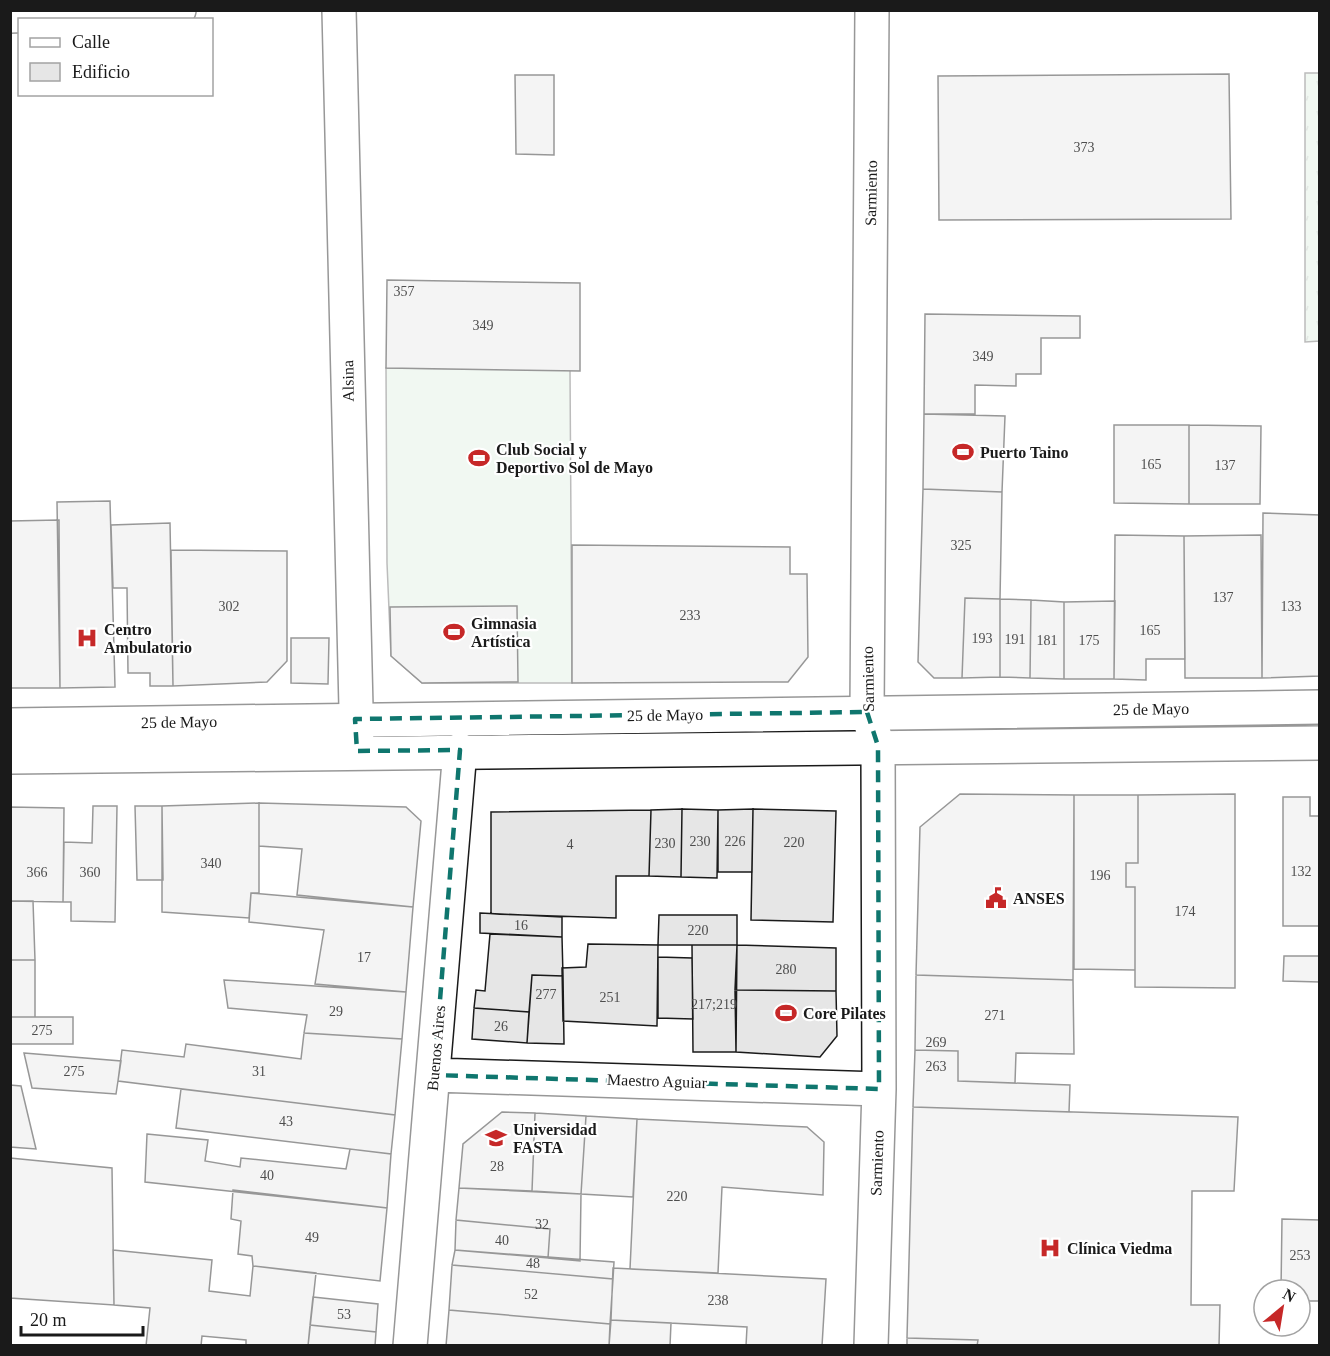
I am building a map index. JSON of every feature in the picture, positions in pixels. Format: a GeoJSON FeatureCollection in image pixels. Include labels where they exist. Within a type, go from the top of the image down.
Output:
{"type":"FeatureCollection","features":[{"type":"Feature","properties":{"kind":"street"},"geometry":{"type":"LineString","coordinates":[[10,16],[179,10]]}},
{"type":"Feature","properties":{"kind":"street","name":"Alsina"},"geometry":{"type":"LineString","coordinates":[[339,10],[357,751]]}},
{"type":"Feature","properties":{"kind":"street","name":"Sarmiento"},"geometry":{"type":"LineString","coordinates":[[871,1346],[879,1089],[878,746],[867,712],[873,10]]}},
{"type":"Feature","properties":{"kind":"street","name":"25 de Mayo"},"geometry":{"type":"LineString","coordinates":[[10,724],[1320,707]]}},
{"type":"Feature","properties":{"kind":"street","name":"25 de Mayo"},"geometry":{"type":"LineString","coordinates":[[10,757],[357,751],[1320,742]]}},
{"type":"Feature","properties":{"kind":"street","name":"Buenos Aires"},"geometry":{"type":"LineString","coordinates":[[410,1346],[460,750]]}},
{"type":"Feature","properties":{"kind":"street","name":"Maestro Aguiar"},"geometry":{"type":"LineString","coordinates":[[434,1075],[879,1089]]}},
{"type":"Feature","properties":{"kind":"highlighted area"},"geometry":{"type":"Polygon","coordinates":[[[867,712],[878,746],[879,1089],[434,1075],[460,750],[357,751],[355,719],[867,712]]]}},
{"type":"Feature","properties":{"kind":"green space"},"geometry":{"type":"Polygon","coordinates":[[[1305,73],[1319,73],[1320,341],[1305,342],[1305,73]]]}},
{"type":"Feature","properties":{"kind":"green space","name":"Club Social y Deportivo Sol de Mayo"},"geometry":{"type":"Polygon","coordinates":[[[386,368],[570,370],[572,683],[422,683],[391,656],[387,563],[386,368]]]}},
{"type":"Feature","properties":{"kind":"green space"},"geometry":{"type":"Polygon","coordinates":[[[1320,722],[1319,730],[949,732],[953,727],[1320,722]]]}},
{"type":"Feature","properties":{"kind":"building"},"geometry":{"type":"Polygon","coordinates":[[[1229,74],[1231,219],[939,220],[938,76],[1229,74]]]}},
{"type":"Feature","properties":{"kind":"building"},"geometry":{"type":"Polygon","coordinates":[[[515,75],[554,75],[554,155],[516,154],[515,75]]]}},
{"type":"Feature","properties":{"kind":"building"},"geometry":{"type":"Polygon","coordinates":[[[387,280],[580,283],[580,371],[386,368],[387,280]]]}},
{"type":"Feature","properties":{"kind":"building"},"geometry":{"type":"Polygon","coordinates":[[[925,314],[1080,316],[1080,338],[1041,338],[1041,374],[1016,374],[1016,386],[975,385],[975,414],[924,414],[925,314]]]}},
{"type":"Feature","properties":{"kind":"building","name":"Puerto Taino"},"geometry":{"type":"Polygon","coordinates":[[[924,414],[1005,416],[1002,492],[923,489],[924,414]]]}},
{"type":"Feature","properties":{"kind":"building"},"geometry":{"type":"Polygon","coordinates":[[[1114,425],[1189,425],[1189,504],[1114,503],[1114,425]]]}},
{"type":"Feature","properties":{"kind":"building"},"geometry":{"type":"Polygon","coordinates":[[[1189,425],[1261,426],[1260,504],[1189,504],[1189,425]]]}},
{"type":"Feature","properties":{"kind":"building"},"geometry":{"type":"Polygon","coordinates":[[[923,489],[1002,492],[1000,599],[965,598],[962,678],[934,678],[918,662],[923,489]]]}},
{"type":"Feature","properties":{"kind":"building","name":"Centro Ambulatorio"},"geometry":{"type":"Polygon","coordinates":[[[110,501],[115,687],[60,688],[57,502],[110,501]]]}},
{"type":"Feature","properties":{"kind":"building"},"geometry":{"type":"Polygon","coordinates":[[[1263,513],[1320,515],[1320,676],[1262,678],[1263,513]]]}},
{"type":"Feature","properties":{"kind":"building"},"geometry":{"type":"Polygon","coordinates":[[[59,520],[60,688],[10,688],[10,521],[59,520]]]}},
{"type":"Feature","properties":{"kind":"building"},"geometry":{"type":"Polygon","coordinates":[[[170,523],[173,686],[150,686],[150,673],[128,673],[127,588],[113,588],[111,525],[170,523]]]}},
{"type":"Feature","properties":{"kind":"building"},"geometry":{"type":"Polygon","coordinates":[[[1115,535],[1184,536],[1185,659],[1146,659],[1146,680],[1114,679],[1115,535]]]}},
{"type":"Feature","properties":{"kind":"building"},"geometry":{"type":"Polygon","coordinates":[[[1261,535],[1262,678],[1185,678],[1184,536],[1261,535]]]}},
{"type":"Feature","properties":{"kind":"building"},"geometry":{"type":"Polygon","coordinates":[[[572,545],[790,547],[790,574],[807,574],[808,657],[788,682],[572,683],[572,545]]]}},
{"type":"Feature","properties":{"kind":"building"},"geometry":{"type":"Polygon","coordinates":[[[171,550],[287,551],[287,661],[267,682],[173,686],[171,550]]]}},
{"type":"Feature","properties":{"kind":"building"},"geometry":{"type":"Polygon","coordinates":[[[965,598],[1000,599],[1000,677],[962,678],[965,598]]]}},
{"type":"Feature","properties":{"kind":"building"},"geometry":{"type":"Polygon","coordinates":[[[1000,599],[1031,600],[1030,678],[1000,677],[1000,599]]]}},
{"type":"Feature","properties":{"kind":"building"},"geometry":{"type":"Polygon","coordinates":[[[1031,600],[1064,602],[1064,679],[1030,678],[1031,600]]]}},
{"type":"Feature","properties":{"kind":"building"},"geometry":{"type":"Polygon","coordinates":[[[1115,601],[1114,679],[1064,679],[1064,602],[1115,601]]]}},
{"type":"Feature","properties":{"kind":"building","name":"Gimnasia Artística"},"geometry":{"type":"Polygon","coordinates":[[[517,606],[518,682],[422,683],[391,656],[390,607],[517,606]]]}},
{"type":"Feature","properties":{"kind":"building"},"geometry":{"type":"Polygon","coordinates":[[[291,638],[329,638],[328,684],[291,683],[291,638]]]}},
{"type":"Feature","properties":{"kind":"building","name":"ANSES"},"geometry":{"type":"Polygon","coordinates":[[[960,794],[1074,795],[1073,980],[916,975],[920,827],[960,794]]]}},
{"type":"Feature","properties":{"kind":"building"},"geometry":{"type":"Polygon","coordinates":[[[1235,794],[1235,988],[1135,987],[1135,887],[1126,887],[1126,863],[1138,863],[1138,795],[1235,794]]]}},
{"type":"Feature","properties":{"kind":"building"},"geometry":{"type":"Polygon","coordinates":[[[1074,795],[1138,795],[1138,863],[1126,863],[1126,887],[1135,887],[1135,970],[1074,969],[1074,795]]]}},
{"type":"Feature","properties":{"kind":"building"},"geometry":{"type":"Polygon","coordinates":[[[1283,797],[1310,797],[1310,816],[1320,816],[1320,926],[1283,926],[1283,797]]]}},
{"type":"Feature","properties":{"kind":"building"},"geometry":{"type":"Polygon","coordinates":[[[259,803],[406,807],[421,821],[413,907],[297,895],[302,849],[259,846],[259,803]]]}},
{"type":"Feature","properties":{"kind":"building"},"geometry":{"type":"Polygon","coordinates":[[[259,803],[259,893],[251,893],[249,918],[162,912],[162,806],[259,803]]]}},
{"type":"Feature","properties":{"kind":"building"},"geometry":{"type":"Polygon","coordinates":[[[93,806],[117,806],[115,922],[71,921],[71,902],[63,902],[64,842],[92,843],[93,806]]]}},
{"type":"Feature","properties":{"kind":"building"},"geometry":{"type":"Polygon","coordinates":[[[135,806],[162,806],[163,880],[137,880],[135,806]]]}},
{"type":"Feature","properties":{"kind":"building"},"geometry":{"type":"Polygon","coordinates":[[[10,807],[64,808],[63,902],[10,901],[10,807]]]}},
{"type":"Feature","properties":{"kind":"building"},"geometry":{"type":"Polygon","coordinates":[[[682,809],[681,877],[649,876],[651,810],[682,809]]]}},
{"type":"Feature","properties":{"kind":"building"},"geometry":{"type":"Polygon","coordinates":[[[682,809],[718,810],[717,878],[681,877],[682,809]]]}},
{"type":"Feature","properties":{"kind":"building"},"geometry":{"type":"Polygon","coordinates":[[[753,809],[836,811],[833,922],[751,920],[753,809]]]}},
{"type":"Feature","properties":{"kind":"building"},"geometry":{"type":"Polygon","coordinates":[[[753,809],[752,872],[718,872],[718,810],[753,809]]]}},
{"type":"Feature","properties":{"kind":"building"},"geometry":{"type":"Polygon","coordinates":[[[651,810],[649,876],[616,876],[616,918],[491,914],[491,812],[651,810]]]}},
{"type":"Feature","properties":{"kind":"building"},"geometry":{"type":"Polygon","coordinates":[[[251,893],[413,907],[406,992],[315,984],[324,930],[249,922],[251,893]]]}},
{"type":"Feature","properties":{"kind":"building"},"geometry":{"type":"Polygon","coordinates":[[[10,901],[33,901],[35,960],[10,960],[10,901]]]}},
{"type":"Feature","properties":{"kind":"building"},"geometry":{"type":"Polygon","coordinates":[[[480,913],[562,917],[562,937],[480,933],[480,913]]]}},
{"type":"Feature","properties":{"kind":"building"},"geometry":{"type":"Polygon","coordinates":[[[659,915],[737,915],[737,945],[658,945],[659,915]]]}},
{"type":"Feature","properties":{"kind":"building"},"geometry":{"type":"Polygon","coordinates":[[[490,934],[562,937],[563,976],[532,975],[529,1012],[474,1008],[476,990],[485,991],[490,934]]]}},
{"type":"Feature","properties":{"kind":"building"},"geometry":{"type":"Polygon","coordinates":[[[588,944],[658,945],[657,1026],[563,1021],[562,968],[586,967],[588,944]]]}},
{"type":"Feature","properties":{"kind":"building"},"geometry":{"type":"Polygon","coordinates":[[[692,945],[737,945],[736,1052],[693,1052],[692,945]]]}},
{"type":"Feature","properties":{"kind":"building"},"geometry":{"type":"Polygon","coordinates":[[[737,945],[836,948],[836,991],[735,990],[737,945]]]}},
{"type":"Feature","properties":{"kind":"building"},"geometry":{"type":"Polygon","coordinates":[[[1284,956],[1320,956],[1320,982],[1283,981],[1284,956]]]}},
{"type":"Feature","properties":{"kind":"building"},"geometry":{"type":"Polygon","coordinates":[[[658,957],[692,958],[693,1019],[658,1018],[658,957]]]}},
{"type":"Feature","properties":{"kind":"building"},"geometry":{"type":"Polygon","coordinates":[[[10,960],[35,960],[35,1017],[10,1017],[10,960]]]}},
{"type":"Feature","properties":{"kind":"building"},"geometry":{"type":"Polygon","coordinates":[[[532,975],[563,976],[564,1044],[527,1043],[532,975]]]}},
{"type":"Feature","properties":{"kind":"building"},"geometry":{"type":"Polygon","coordinates":[[[916,975],[1073,980],[1074,1054],[1016,1053],[1015,1083],[958,1081],[958,1051],[915,1050],[916,975]]]}},
{"type":"Feature","properties":{"kind":"building"},"geometry":{"type":"Polygon","coordinates":[[[224,980],[406,992],[402,1039],[304,1033],[307,1015],[228,1008],[224,980]]]}},
{"type":"Feature","properties":{"kind":"building","name":"Core Pilates"},"geometry":{"type":"Polygon","coordinates":[[[735,990],[836,991],[837,1036],[820,1057],[736,1052],[735,990]]]}},
{"type":"Feature","properties":{"kind":"building"},"geometry":{"type":"Polygon","coordinates":[[[474,1008],[529,1012],[527,1043],[472,1039],[474,1008]]]}},
{"type":"Feature","properties":{"kind":"building"},"geometry":{"type":"Polygon","coordinates":[[[10,1017],[73,1017],[73,1044],[11,1044],[10,1017]]]}},
{"type":"Feature","properties":{"kind":"building"},"geometry":{"type":"Polygon","coordinates":[[[304,1033],[402,1039],[395,1115],[118,1081],[122,1050],[184,1057],[186,1044],[301,1059],[304,1033]]]}},
{"type":"Feature","properties":{"kind":"building"},"geometry":{"type":"Polygon","coordinates":[[[915,1050],[958,1051],[958,1081],[1070,1085],[1069,1112],[913,1107],[915,1050]]]}},
{"type":"Feature","properties":{"kind":"building"},"geometry":{"type":"Polygon","coordinates":[[[24,1053],[121,1061],[116,1094],[32,1088],[24,1053]]]}},
{"type":"Feature","properties":{"kind":"building"},"geometry":{"type":"Polygon","coordinates":[[[10,1085],[21,1086],[36,1149],[10,1147],[10,1085]]]}},
{"type":"Feature","properties":{"kind":"building"},"geometry":{"type":"Polygon","coordinates":[[[181,1089],[395,1115],[391,1154],[176,1128],[181,1089]]]}},
{"type":"Feature","properties":{"kind":"building","name":"Clínica Viedma"},"geometry":{"type":"Polygon","coordinates":[[[913,1107],[1238,1117],[1234,1191],[1192,1191],[1191,1305],[1220,1305],[1219,1346],[977,1346],[978,1340],[907,1338],[913,1107]]]}},
{"type":"Feature","properties":{"kind":"building"},"geometry":{"type":"Polygon","coordinates":[[[502,1112],[535,1113],[532,1191],[459,1188],[463,1144],[502,1112]]]}},
{"type":"Feature","properties":{"kind":"building"},"geometry":{"type":"Polygon","coordinates":[[[535,1113],[586,1116],[581,1194],[532,1191],[535,1113]]]}},
{"type":"Feature","properties":{"kind":"building"},"geometry":{"type":"Polygon","coordinates":[[[586,1116],[637,1119],[633,1197],[581,1194],[586,1116]]]}},
{"type":"Feature","properties":{"kind":"building"},"geometry":{"type":"Polygon","coordinates":[[[637,1119],[807,1127],[824,1142],[823,1195],[722,1187],[718,1273],[630,1269],[637,1119]]]}},
{"type":"Feature","properties":{"kind":"building"},"geometry":{"type":"Polygon","coordinates":[[[147,1134],[208,1140],[205,1161],[240,1167],[241,1158],[346,1169],[350,1149],[391,1154],[387,1208],[145,1182],[147,1134]]]}},
{"type":"Feature","properties":{"kind":"building"},"geometry":{"type":"Polygon","coordinates":[[[10,1158],[112,1168],[114,1305],[10,1298],[10,1158]]]}},
{"type":"Feature","properties":{"kind":"building"},"geometry":{"type":"Polygon","coordinates":[[[459,1188],[581,1194],[580,1261],[548,1258],[550,1229],[456,1220],[459,1188]]]}},
{"type":"Feature","properties":{"kind":"building"},"geometry":{"type":"Polygon","coordinates":[[[233,1190],[387,1208],[380,1281],[253,1266],[252,1256],[238,1254],[241,1221],[231,1219],[233,1190]]]}},
{"type":"Feature","properties":{"kind":"building"},"geometry":{"type":"Polygon","coordinates":[[[1282,1219],[1320,1220],[1320,1301],[1312,1301],[1312,1278],[1281,1278],[1282,1219]]]}},
{"type":"Feature","properties":{"kind":"building"},"geometry":{"type":"Polygon","coordinates":[[[456,1220],[550,1229],[548,1258],[455,1250],[456,1220]]]}},
{"type":"Feature","properties":{"kind":"building"},"geometry":{"type":"Polygon","coordinates":[[[113,1250],[212,1260],[209,1291],[250,1296],[253,1266],[316,1273],[308,1346],[246,1346],[246,1340],[202,1336],[201,1346],[146,1346],[150,1308],[114,1305],[113,1250]]]}},
{"type":"Feature","properties":{"kind":"building"},"geometry":{"type":"Polygon","coordinates":[[[455,1250],[614,1262],[613,1279],[452,1265],[455,1250]]]}},
{"type":"Feature","properties":{"kind":"building"},"geometry":{"type":"Polygon","coordinates":[[[452,1265],[613,1279],[610,1324],[449,1310],[452,1265]]]}},
{"type":"Feature","properties":{"kind":"building"},"geometry":{"type":"Polygon","coordinates":[[[613,1268],[826,1279],[822,1346],[746,1346],[747,1327],[611,1320],[613,1268]]]}},
{"type":"Feature","properties":{"kind":"building"},"geometry":{"type":"Polygon","coordinates":[[[313,1297],[378,1304],[376,1332],[310,1325],[313,1297]]]}},
{"type":"Feature","properties":{"kind":"building"},"geometry":{"type":"Polygon","coordinates":[[[449,1310],[610,1324],[609,1346],[446,1346],[449,1310]]]}},
{"type":"Feature","properties":{"kind":"building"},"geometry":{"type":"Polygon","coordinates":[[[611,1320],[671,1323],[670,1346],[609,1346],[611,1320]]]}},
{"type":"Feature","properties":{"kind":"building"},"geometry":{"type":"Polygon","coordinates":[[[310,1325],[376,1332],[375,1346],[308,1346],[310,1325]]]}},
{"type":"Feature","properties":{"kind":"building"},"geometry":{"type":"Polygon","coordinates":[[[907,1338],[978,1340],[977,1346],[907,1346],[907,1338]]]}},
{"type":"Feature","properties":{"kind":"place","name":"Puerto Taino"},"geometry":{"type":"Point","coordinates":[963,452]}},
{"type":"Feature","properties":{"kind":"place","name":"Club Social y Deportivo Sol de Mayo"},"geometry":{"type":"Point","coordinates":[479,458]}},
{"type":"Feature","properties":{"kind":"place","name":"Gimnasia Artística"},"geometry":{"type":"Point","coordinates":[454,632]}},
{"type":"Feature","properties":{"kind":"place","name":"Centro Ambulatorio"},"geometry":{"type":"Point","coordinates":[87,638]}},
{"type":"Feature","properties":{"kind":"place","name":"ANSES"},"geometry":{"type":"Point","coordinates":[996,898]}},
{"type":"Feature","properties":{"kind":"place","name":"Core Pilates"},"geometry":{"type":"Point","coordinates":[786,1013]}},
{"type":"Feature","properties":{"kind":"place","name":"Universidad FASTA"},"geometry":{"type":"Point","coordinates":[496,1138]}},
{"type":"Feature","properties":{"kind":"place","name":"Clínica Viedma"},"geometry":{"type":"Point","coordinates":[1050,1248]}}]}
